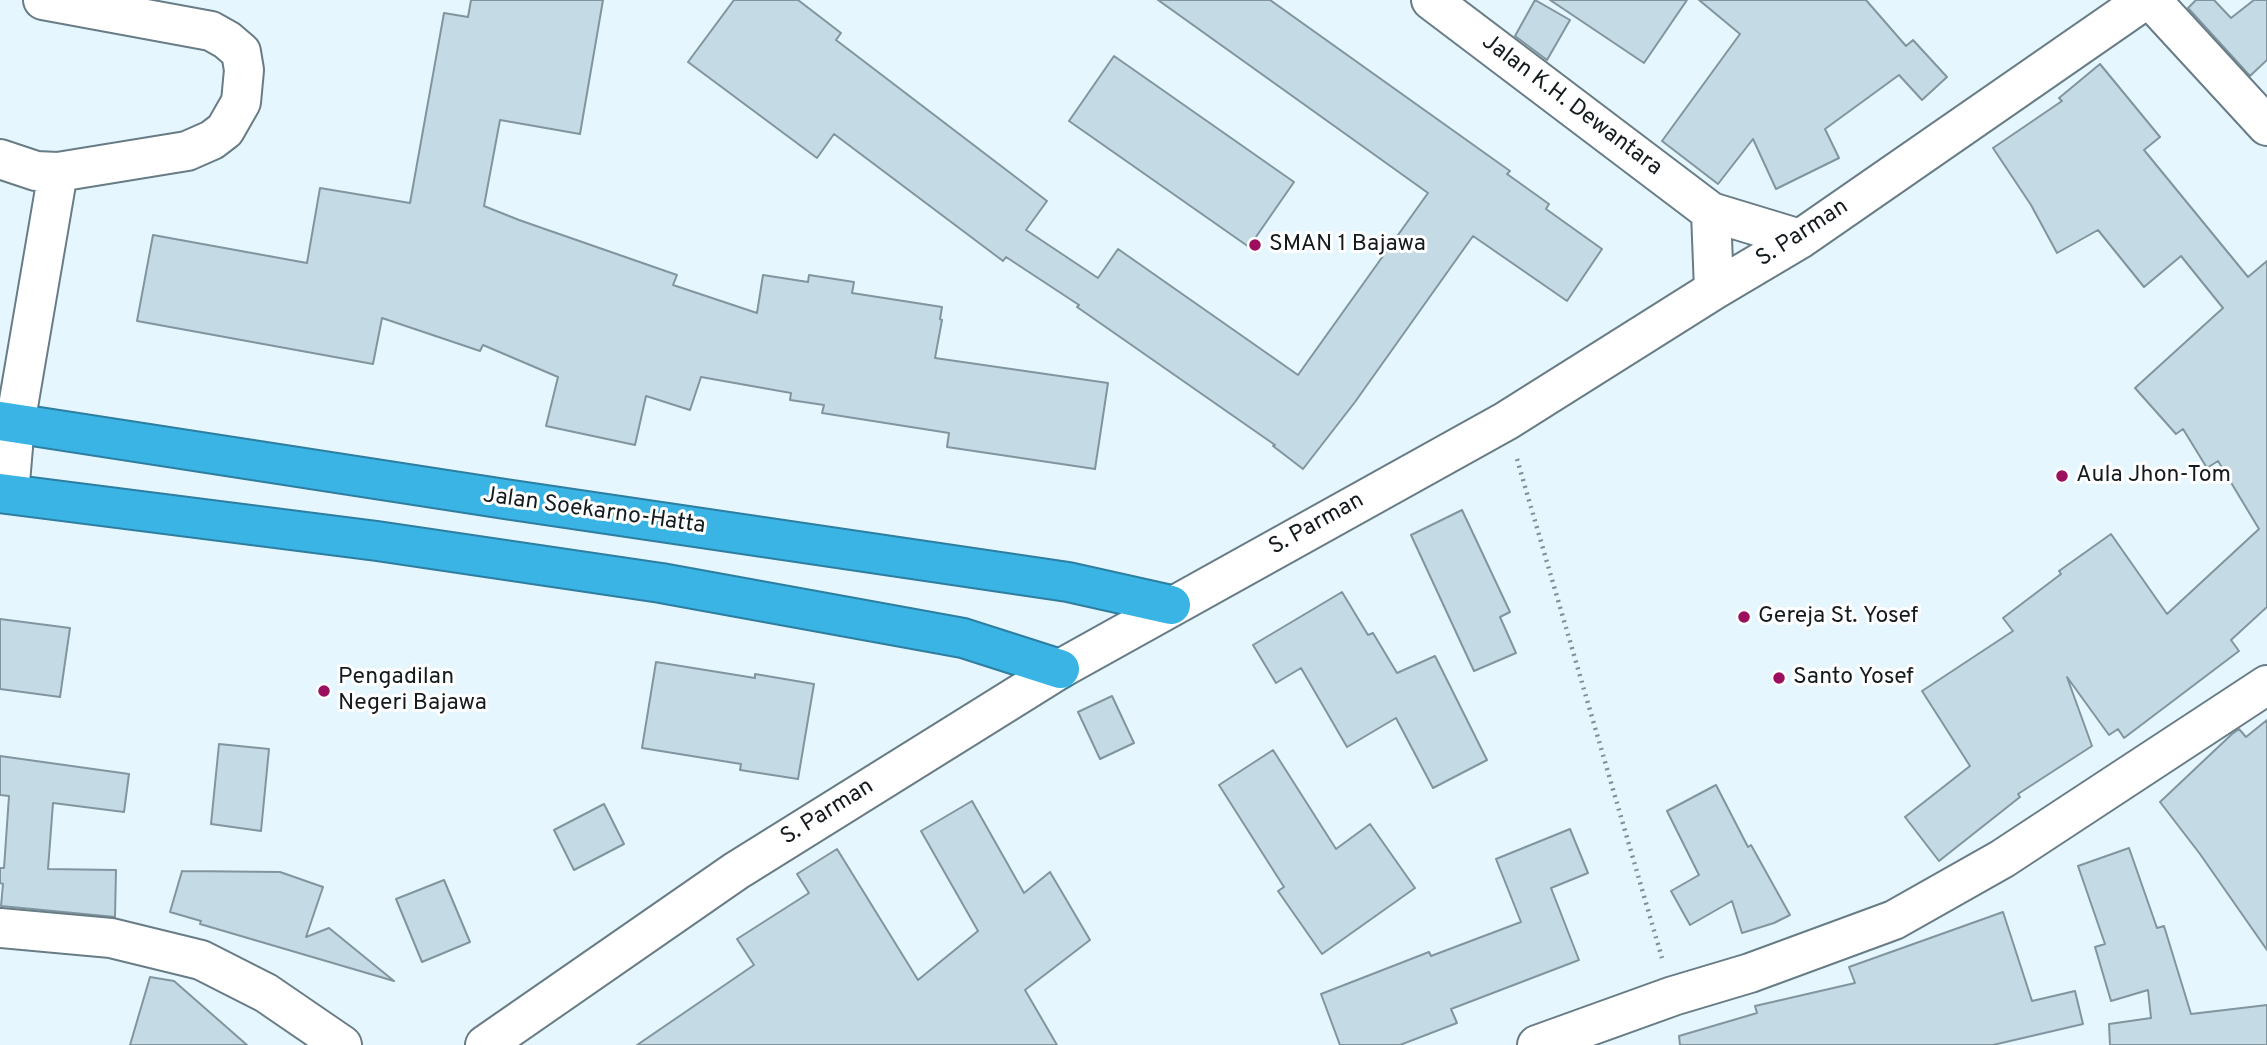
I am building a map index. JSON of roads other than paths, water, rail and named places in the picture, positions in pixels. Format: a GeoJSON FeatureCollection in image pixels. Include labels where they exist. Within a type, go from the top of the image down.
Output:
{"type":"FeatureCollection","features":[{"type":"Feature","properties":{"kind":"highway","name":"Jalan Soekarno-Hatta"},"geometry":{"type":"LineString","coordinates":[[8,423],[1068,582],[1171,606]]}},
{"type":"Feature","properties":{"kind":"highway"},"geometry":{"type":"LineString","coordinates":[[5,493],[377,541],[662,583],[963,638],[1060,669]]}},
{"type":"Feature","properties":{"kind":"street"},"geometry":{"type":"LineString","coordinates":[[0,159],[36,171],[58,172],[187,151],[212,140],[225,130],[242,102],[244,70],[241,52],[211,31],[43,0]]}},
{"type":"Feature","properties":{"kind":"street","name":"Jalan K.H. Dewantara"},"geometry":{"type":"LineString","coordinates":[[1431,0],[1711,212]]}},
{"type":"Feature","properties":{"kind":"street","name":"S. Parman"},"geometry":{"type":"LineString","coordinates":[[485,1045],[736,870],[1060,669],[1506,421],[1800,239],[2145,0]]}},
{"type":"Feature","properties":{"kind":"street"},"geometry":{"type":"LineString","coordinates":[[2151,0],[2267,126]]}},
{"type":"Feature","properties":{"kind":"street"},"geometry":{"type":"LineString","coordinates":[[5,493],[8,423],[58,172]]}},
{"type":"Feature","properties":{"kind":"street"},"geometry":{"type":"LineString","coordinates":[[1714,290],[1711,212],[1800,239]]}},
{"type":"Feature","properties":{"kind":"street"},"geometry":{"type":"LineString","coordinates":[[1537,1045],[1673,996],[1750,973],[1894,920],[2002,859],[2267,685]]}},
{"type":"Feature","properties":{"kind":"street"},"geometry":{"type":"LineString","coordinates":[[0,928],[111,938],[201,960],[266,993],[342,1045]]}},
{"type":"Feature","properties":{"kind":"place","name":"SMAN 1 Bajawa"},"geometry":{"type":"Point","coordinates":[1255,245]}},
{"type":"Feature","properties":{"kind":"place","name":"Aula Jhon-Tom"},"geometry":{"type":"Point","coordinates":[2062,476]}},
{"type":"Feature","properties":{"kind":"place","name":"Gereja St. Yosef"},"geometry":{"type":"Point","coordinates":[1744,617]}},
{"type":"Feature","properties":{"kind":"place","name":"Santo Yosef"},"geometry":{"type":"Point","coordinates":[1779,678]}},
{"type":"Feature","properties":{"kind":"place","name":"Pengadilan Negeri Bajawa"},"geometry":{"type":"Point","coordinates":[324,691]}}]}
